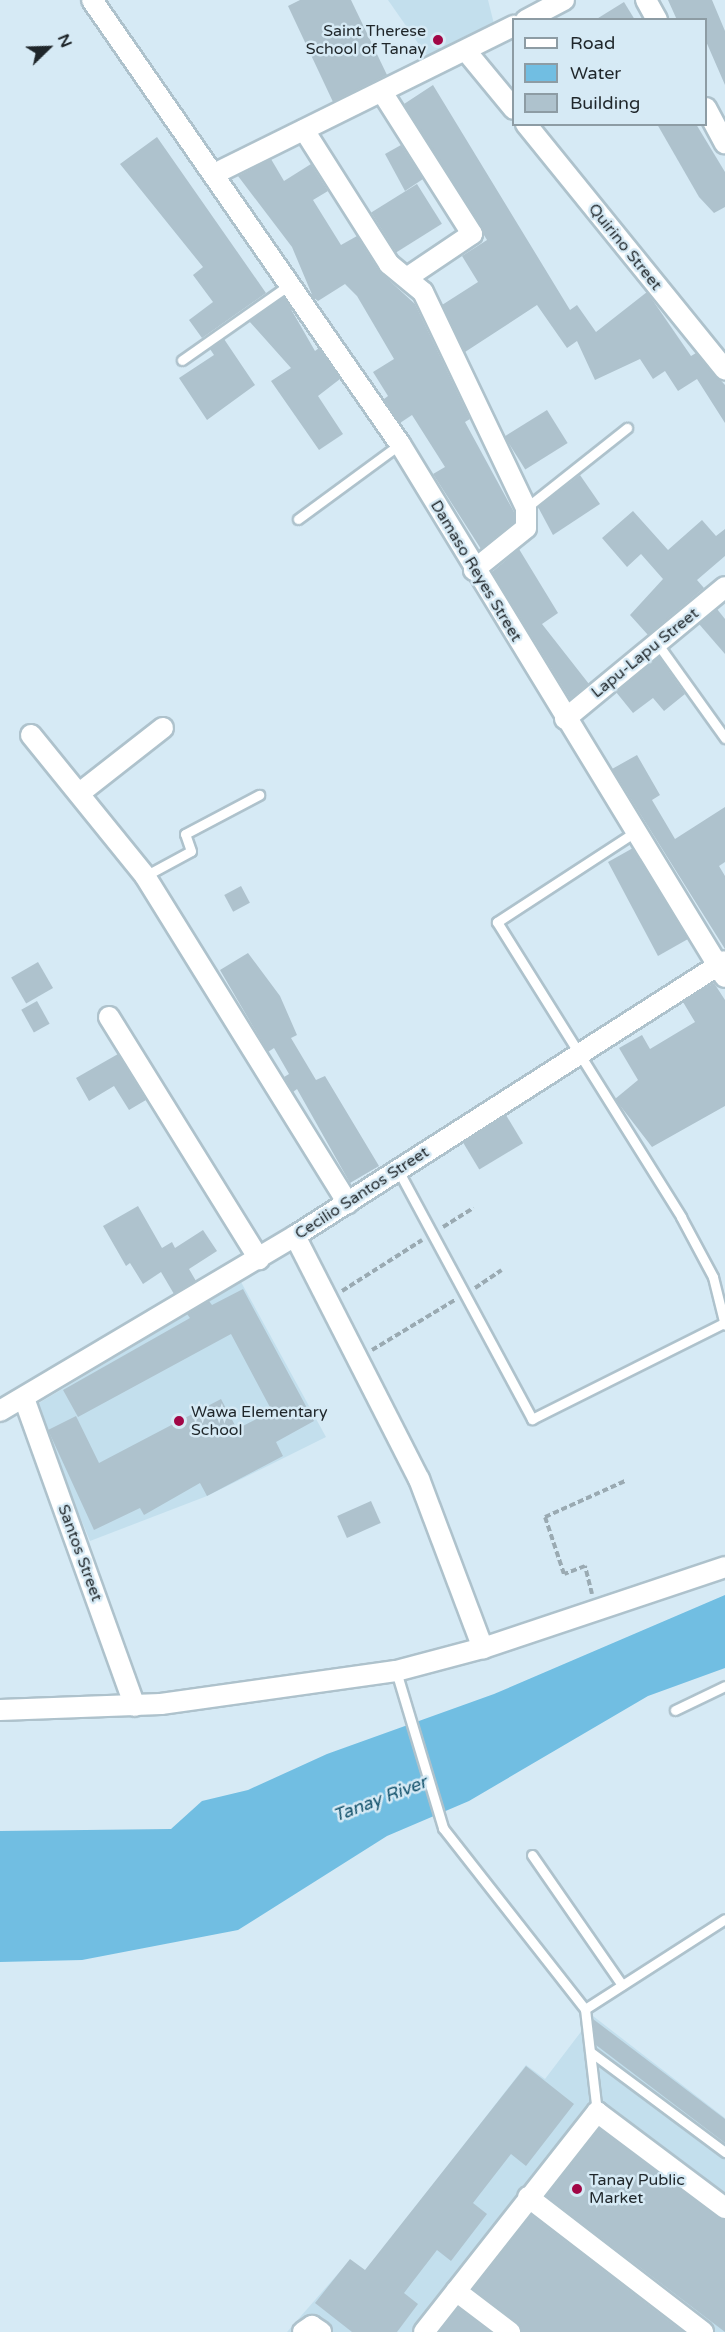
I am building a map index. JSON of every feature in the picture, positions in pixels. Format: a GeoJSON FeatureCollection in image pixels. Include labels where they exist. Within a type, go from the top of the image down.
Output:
{"type":"FeatureCollection","features":[{"type":"Feature","properties":{"kind":"street","name":"Damaso Reyes Street"},"geometry":{"type":"LineString","coordinates":[[92,0],[400,444],[565,719],[723,968]]}},
{"type":"Feature","properties":{"kind":"street"},"geometry":{"type":"LineString","coordinates":[[530,18],[564,0]]}},
{"type":"Feature","properties":{"kind":"street"},"geometry":{"type":"LineString","coordinates":[[646,0],[656,18]]}},
{"type":"Feature","properties":{"kind":"street"},"geometry":{"type":"LineString","coordinates":[[214,174],[512,27]]}},
{"type":"Feature","properties":{"kind":"street"},"geometry":{"type":"LineString","coordinates":[[466,51],[512,109]]}},
{"type":"Feature","properties":{"kind":"street"},"geometry":{"type":"LineString","coordinates":[[382,92],[472,234],[408,277]]}},
{"type":"Feature","properties":{"kind":"street"},"geometry":{"type":"LineString","coordinates":[[707,112],[725,143]]}},
{"type":"Feature","properties":{"kind":"street","name":"Quirino Street"},"geometry":{"type":"LineString","coordinates":[[528,126],[725,370]]}},
{"type":"Feature","properties":{"kind":"street"},"geometry":{"type":"LineString","coordinates":[[304,130],[389,264],[408,277],[423,292],[526,508],[526,528],[474,570]]}},
{"type":"Feature","properties":{"kind":"street","name":"Lapu-Lapu Street"},"geometry":{"type":"LineString","coordinates":[[565,719],[725,587]]}},
{"type":"Feature","properties":{"kind":"street"},"geometry":{"type":"LineString","coordinates":[[81,792],[164,729]]}},
{"type":"Feature","properties":{"kind":"street"},"geometry":{"type":"LineString","coordinates":[[31,735],[81,792],[144,876],[348,1203]]}},
{"type":"Feature","properties":{"kind":"street","name":"Cecilio Santos Street"},"geometry":{"type":"LineString","coordinates":[[0,1411],[25,1401],[259,1259],[582,1051],[723,968]]}},
{"type":"Feature","properties":{"kind":"street"},"geometry":{"type":"LineString","coordinates":[[109,1017],[259,1259]]}},
{"type":"Feature","properties":{"kind":"street"},"geometry":{"type":"LineString","coordinates":[[296,1236],[419,1479],[483,1648]]}},
{"type":"Feature","properties":{"kind":"street","name":"Santos Street"},"geometry":{"type":"LineString","coordinates":[[25,1401],[135,1706]]}},
{"type":"Feature","properties":{"kind":"street"},"geometry":{"type":"LineString","coordinates":[[0,1710],[135,1706],[303,1688],[396,1671],[483,1648],[597,1612],[725,1567]]}},
{"type":"Feature","properties":{"kind":"street"},"geometry":{"type":"LineString","coordinates":[[424,2332],[597,2112],[725,2208]]}},
{"type":"Feature","properties":{"kind":"street"},"geometry":{"type":"LineString","coordinates":[[528,2197],[703,2332]]}},
{"type":"Feature","properties":{"kind":"street"},"geometry":{"type":"LineString","coordinates":[[456,2291],[510,2332]]}},
{"type":"Feature","properties":{"kind":"street"},"geometry":{"type":"LineString","coordinates":[[303,2332],[312,2326],[321,2332]]}},
{"type":"Feature","properties":{"kind":"lane"},"geometry":{"type":"LineString","coordinates":[[182,360],[289,285]]}},
{"type":"Feature","properties":{"kind":"lane"},"geometry":{"type":"LineString","coordinates":[[526,508],[627,428]]}},
{"type":"Feature","properties":{"kind":"lane"},"geometry":{"type":"LineString","coordinates":[[298,519],[400,444]]}},
{"type":"Feature","properties":{"kind":"lane"},"geometry":{"type":"LineString","coordinates":[[657,644],[725,738]]}},
{"type":"Feature","properties":{"kind":"lane"},"geometry":{"type":"LineString","coordinates":[[144,876],[191,851],[185,834],[259,795]]}},
{"type":"Feature","properties":{"kind":"lane"},"geometry":{"type":"LineString","coordinates":[[398,1170],[532,1419],[724,1324],[713,1277],[582,1051],[497,922],[635,832]]}},
{"type":"Feature","properties":{"kind":"lane"},"geometry":{"type":"LineString","coordinates":[[396,1671],[407,1718],[443,1828],[585,2009],[592,2053],[597,2112]]}},
{"type":"Feature","properties":{"kind":"lane"},"geometry":{"type":"LineString","coordinates":[[675,1710],[725,1686]]}},
{"type":"Feature","properties":{"kind":"lane"},"geometry":{"type":"LineString","coordinates":[[532,1856],[622,1985]]}},
{"type":"Feature","properties":{"kind":"lane"},"geometry":{"type":"LineString","coordinates":[[585,2009],[725,1919]]}},
{"type":"Feature","properties":{"kind":"lane"},"geometry":{"type":"LineString","coordinates":[[592,2053],[725,2152]]}},
{"type":"Feature","properties":{"kind":"path"},"geometry":{"type":"LineString","coordinates":[[328,1300],[473,1208]]}},
{"type":"Feature","properties":{"kind":"path"},"geometry":{"type":"LineString","coordinates":[[358,1359],[502,1270]]}},
{"type":"Feature","properties":{"kind":"path"},"geometry":{"type":"LineString","coordinates":[[597,1612],[585,1566],[564,1574],[545,1517],[625,1481]]}},
{"type":"Feature","properties":{"kind":"shaded area","name":"Saint Therese School of Tanay"},"geometry":{"type":"Polygon","coordinates":[[[388,0],[488,0],[494,24],[427,56],[388,0]]]}},
{"type":"Feature","properties":{"kind":"shaded area","name":"Wawa Elementary School"},"geometry":{"type":"Polygon","coordinates":[[[241,1282],[326,1437],[207,1496],[90,1541],[34,1406],[241,1282]]]}},
{"type":"Feature","properties":{"kind":"shaded area","name":"Tanay Public Market"},"geometry":{"type":"Polygon","coordinates":[[[593,2016],[725,2118],[725,2332],[287,2332],[350,2260],[366,2271],[526,2065],[545,2079],[593,2016]]]}},
{"type":"Feature","properties":{"kind":"water","name":"Tanay River"},"geometry":{"type":"Polygon","coordinates":[[[725,1595],[725,1668],[648,1696],[469,1801],[387,1836],[238,1930],[82,1960],[0,1962],[0,1831],[171,1829],[202,1801],[248,1790],[327,1754],[494,1694],[725,1595]]]}},
{"type":"Feature","properties":{"kind":"building"},"geometry":{"type":"Polygon","coordinates":[[[300,0],[351,0],[387,75],[333,102],[288,6],[300,0]]]}},
{"type":"Feature","properties":{"kind":"building"},"geometry":{"type":"Polygon","coordinates":[[[668,0],[712,0],[725,31],[725,85],[707,44],[707,18],[676,18],[668,0]]]}},
{"type":"Feature","properties":{"kind":"building"},"geometry":{"type":"Polygon","coordinates":[[[624,2],[634,18],[598,18],[624,2]]]}},
{"type":"Feature","properties":{"kind":"building"},"geometry":{"type":"Polygon","coordinates":[[[433,85],[570,310],[577,305],[596,332],[647,292],[691,356],[696,353],[725,385],[725,423],[697,379],[678,391],[665,371],[653,379],[640,359],[595,380],[577,341],[567,348],[537,305],[465,352],[442,305],[478,282],[462,256],[487,240],[404,104],[433,85]]]}},
{"type":"Feature","properties":{"kind":"building"},"geometry":{"type":"Polygon","coordinates":[[[658,126],[697,126],[725,172],[725,207],[714,213],[699,197],[658,126]]]}},
{"type":"Feature","properties":{"kind":"building"},"geometry":{"type":"Polygon","coordinates":[[[157,137],[266,293],[202,338],[189,320],[213,302],[193,275],[203,267],[120,164],[157,137]]]}},
{"type":"Feature","properties":{"kind":"building"},"geometry":{"type":"Polygon","coordinates":[[[401,145],[423,179],[405,191],[385,154],[401,145]]]}},
{"type":"Feature","properties":{"kind":"building"},"geometry":{"type":"Polygon","coordinates":[[[271,159],[284,181],[311,164],[328,191],[313,200],[341,245],[357,236],[379,271],[415,304],[470,419],[465,422],[514,512],[514,522],[481,549],[433,474],[445,467],[412,415],[400,423],[384,399],[388,396],[373,372],[394,359],[357,296],[345,284],[318,301],[313,297],[292,247],[238,176],[271,159]]]}},
{"type":"Feature","properties":{"kind":"building"},"geometry":{"type":"Polygon","coordinates":[[[417,184],[442,224],[396,252],[371,213],[417,184]]]}},
{"type":"Feature","properties":{"kind":"building"},"geometry":{"type":"Polygon","coordinates":[[[284,297],[315,351],[319,348],[340,379],[318,396],[343,434],[319,450],[271,381],[291,368],[249,321],[284,297]]]}},
{"type":"Feature","properties":{"kind":"building"},"geometry":{"type":"Polygon","coordinates":[[[224,339],[255,385],[207,420],[179,378],[214,355],[210,349],[224,339]]]}},
{"type":"Feature","properties":{"kind":"building"},"geometry":{"type":"Polygon","coordinates":[[[547,410],[568,443],[525,470],[505,436],[547,410]]]}},
{"type":"Feature","properties":{"kind":"building"},"geometry":{"type":"Polygon","coordinates":[[[580,475],[600,504],[553,535],[538,507],[580,475]]]}},
{"type":"Feature","properties":{"kind":"building"},"geometry":{"type":"Polygon","coordinates":[[[633,511],[668,550],[702,520],[716,536],[725,529],[725,556],[697,580],[704,588],[648,635],[630,615],[663,579],[641,554],[627,567],[602,538],[633,511]]]}},
{"type":"Feature","properties":{"kind":"building"},"geometry":{"type":"Polygon","coordinates":[[[519,549],[558,613],[542,624],[589,684],[570,699],[492,572],[519,549]]]}},
{"type":"Feature","properties":{"kind":"building"},"geometry":{"type":"Polygon","coordinates":[[[717,609],[725,619],[725,654],[699,624],[717,609]]]}},
{"type":"Feature","properties":{"kind":"building"},"geometry":{"type":"Polygon","coordinates":[[[659,657],[685,694],[664,711],[653,698],[633,713],[616,692],[659,657]]]}},
{"type":"Feature","properties":{"kind":"building"},"geometry":{"type":"Polygon","coordinates":[[[637,755],[660,795],[652,800],[675,839],[725,807],[725,862],[719,866],[725,876],[725,949],[612,769],[637,755]]]}},
{"type":"Feature","properties":{"kind":"building"},"geometry":{"type":"Polygon","coordinates":[[[633,848],[688,939],[658,956],[608,862],[633,848]]]}},
{"type":"Feature","properties":{"kind":"building"},"geometry":{"type":"Polygon","coordinates":[[[241,886],[250,903],[233,912],[224,895],[241,886]]]}},
{"type":"Feature","properties":{"kind":"building"},"geometry":{"type":"Polygon","coordinates":[[[248,953],[280,996],[297,1035],[291,1038],[316,1080],[325,1076],[379,1166],[350,1183],[297,1089],[293,1092],[284,1077],[289,1074],[274,1048],[268,1052],[220,970],[248,953]]]}},
{"type":"Feature","properties":{"kind":"building"},"geometry":{"type":"Polygon","coordinates":[[[38,962],[53,988],[26,1003],[11,978],[38,962]]]}},
{"type":"Feature","properties":{"kind":"building"},"geometry":{"type":"Polygon","coordinates":[[[714,983],[725,1000],[725,1106],[652,1147],[615,1099],[638,1080],[619,1048],[642,1035],[650,1049],[695,1022],[683,1002],[714,983]]]}},
{"type":"Feature","properties":{"kind":"building"},"geometry":{"type":"Polygon","coordinates":[[[37,1001],[50,1024],[34,1032],[21,1010],[37,1001]]]}},
{"type":"Feature","properties":{"kind":"building"},"geometry":{"type":"Polygon","coordinates":[[[118,1054],[146,1100],[129,1110],[114,1086],[89,1101],[76,1078],[118,1054]]]}},
{"type":"Feature","properties":{"kind":"building"},"geometry":{"type":"Polygon","coordinates":[[[506,1115],[523,1143],[479,1170],[462,1141],[506,1115]]]}},
{"type":"Feature","properties":{"kind":"building"},"geometry":{"type":"Polygon","coordinates":[[[138,1206],[162,1248],[172,1242],[175,1248],[203,1230],[217,1251],[189,1269],[196,1281],[174,1294],[161,1272],[143,1284],[130,1263],[126,1266],[103,1226],[138,1206]]]}},
{"type":"Feature","properties":{"kind":"building","name":"Wawa Elementary School"},"geometry":{"type":"Polygon","coordinates":[[[243,1289],[314,1421],[276,1442],[283,1456],[207,1496],[200,1483],[144,1515],[140,1508],[94,1530],[48,1430],[76,1416],[99,1463],[221,1399],[237,1429],[272,1411],[231,1334],[78,1417],[63,1390],[190,1318],[187,1314],[209,1301],[212,1305],[243,1289]]]}},
{"type":"Feature","properties":{"kind":"building"},"geometry":{"type":"Polygon","coordinates":[[[371,1501],[381,1523],[347,1538],[337,1516],[371,1501]]]}},
{"type":"Feature","properties":{"kind":"building"},"geometry":{"type":"Polygon","coordinates":[[[593,2019],[725,2119],[725,2143],[596,2045],[593,2019]]]}},
{"type":"Feature","properties":{"kind":"building"},"geometry":{"type":"Polygon","coordinates":[[[526,2066],[574,2104],[526,2166],[511,2154],[473,2203],[487,2214],[451,2261],[437,2250],[404,2293],[418,2304],[397,2332],[352,2332],[315,2303],[350,2259],[365,2270],[526,2066]]]}},
{"type":"Feature","properties":{"kind":"building"},"geometry":{"type":"Polygon","coordinates":[[[599,2129],[725,2220],[725,2332],[546,2196],[599,2129]]]}},
{"type":"Feature","properties":{"kind":"building"},"geometry":{"type":"Polygon","coordinates":[[[531,2215],[683,2332],[522,2332],[473,2289],[531,2215]]]}},
{"type":"Feature","properties":{"kind":"building"},"geometry":{"type":"Polygon","coordinates":[[[458,2308],[490,2332],[439,2332],[458,2308]]]}},
{"type":"Feature","properties":{"kind":"place","name":"Saint Therese School of Tanay"},"geometry":{"type":"Point","coordinates":[438,40]}},
{"type":"Feature","properties":{"kind":"place","name":"Wawa Elementary School"},"geometry":{"type":"Point","coordinates":[179,1421]}},
{"type":"Feature","properties":{"kind":"place","name":"Tanay Public Market"},"geometry":{"type":"Point","coordinates":[577,2189]}}]}
